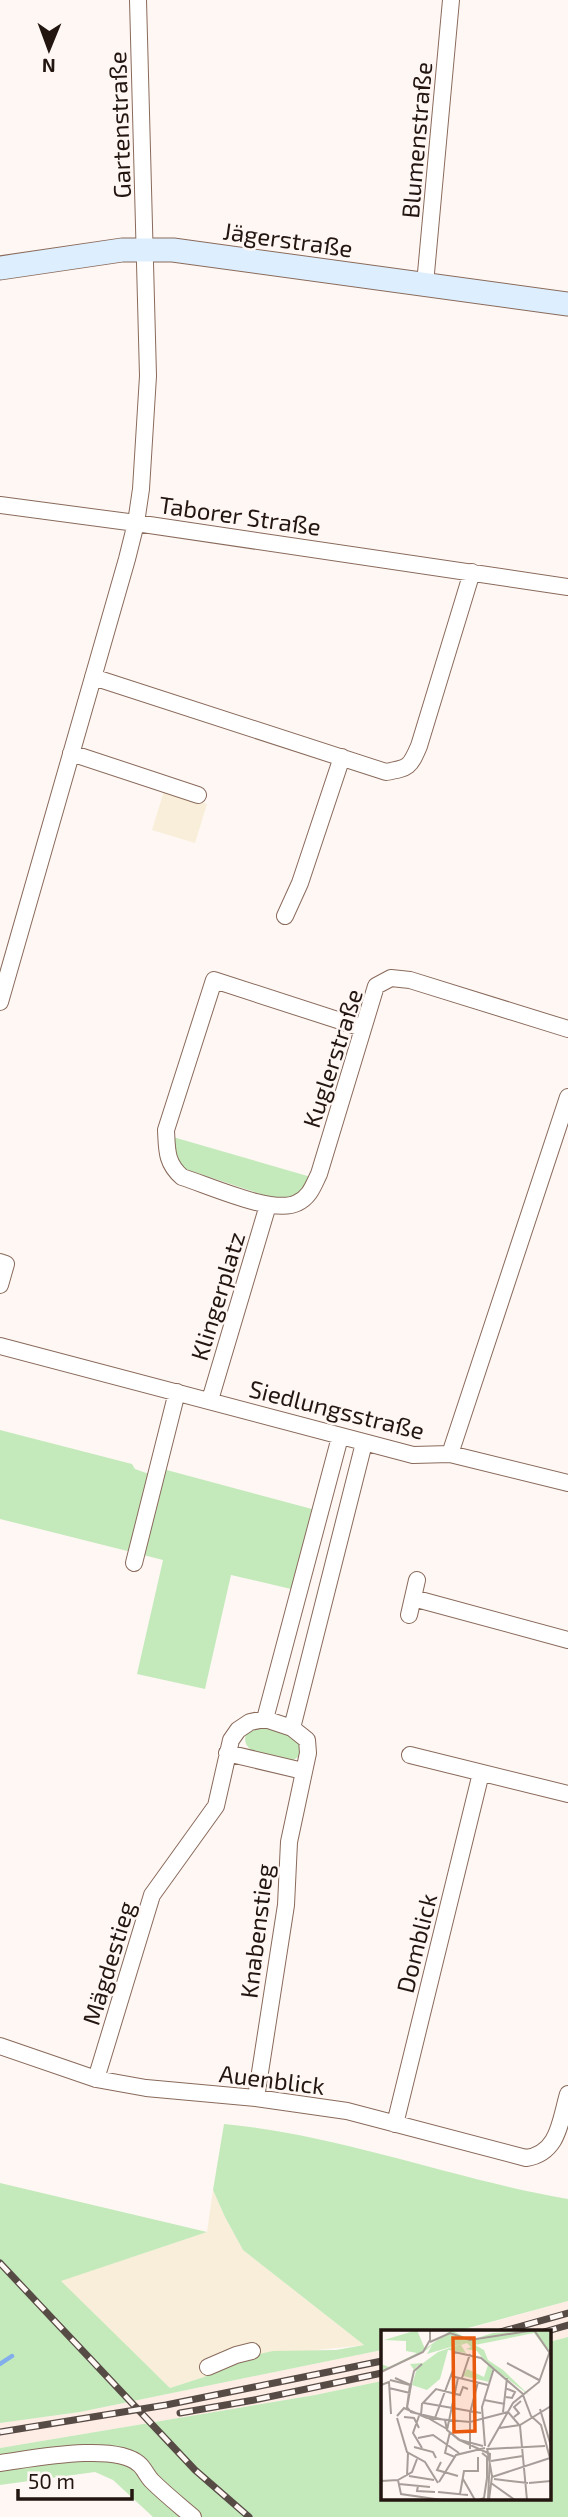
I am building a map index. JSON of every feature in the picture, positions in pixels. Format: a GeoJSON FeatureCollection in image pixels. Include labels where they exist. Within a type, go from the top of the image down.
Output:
{"type":"FeatureCollection","features":[{"type":"Feature","properties":{"kind":"main road","name":"Jägerstraße"},"geometry":{"type":"LineString","coordinates":[[0,268],[145,249],[173,250],[568,304]]}},
{"type":"Feature","properties":{"kind":"street","name":"Gartenstraße"},"geometry":{"type":"LineString","coordinates":[[1,993],[136,523],[141,489],[148,376],[138,0]]}},
{"type":"Feature","properties":{"kind":"street","name":"Blumenstraße"},"geometry":{"type":"LineString","coordinates":[[425,284],[451,0]]}},
{"type":"Feature","properties":{"kind":"street","name":"Taborer Straße"},"geometry":{"type":"LineString","coordinates":[[0,505],[568,587]]}},
{"type":"Feature","properties":{"kind":"street"},"geometry":{"type":"LineString","coordinates":[[93,677],[386,772],[404,769],[411,765],[419,746],[472,572]]}},
{"type":"Feature","properties":{"kind":"street"},"geometry":{"type":"LineString","coordinates":[[71,753],[198,795]]}},
{"type":"Feature","properties":{"kind":"street"},"geometry":{"type":"LineString","coordinates":[[285,916],[300,883],[342,757]]}},
{"type":"Feature","properties":{"kind":"street","name":"Kuglerstraße"},"geometry":{"type":"LineString","coordinates":[[319,1174],[376,986],[391,978],[410,980],[568,1029]]}},
{"type":"Feature","properties":{"kind":"street","name":"Klingerplatz"},"geometry":{"type":"LineString","coordinates":[[319,1174],[309,1195],[296,1204],[284,1207],[268,1205],[183,1177],[173,1169],[167,1152],[166,1130],[214,980],[362,1028]]}},
{"type":"Feature","properties":{"kind":"street"},"geometry":{"type":"LineString","coordinates":[[450,1454],[568,1097]]}},
{"type":"Feature","properties":{"kind":"street","name":"Klingerplatz"},"geometry":{"type":"LineString","coordinates":[[210,1400],[268,1205]]}},
{"type":"Feature","properties":{"kind":"street"},"geometry":{"type":"LineString","coordinates":[[0,1262],[6,1264],[0,1285]]}},
{"type":"Feature","properties":{"kind":"street","name":"Siedlungsstraße"},"geometry":{"type":"LineString","coordinates":[[0,1346],[413,1455],[450,1454],[568,1483]]}},
{"type":"Feature","properties":{"kind":"street"},"geometry":{"type":"LineString","coordinates":[[134,1563],[177,1392]]}},
{"type":"Feature","properties":{"kind":"street"},"geometry":{"type":"LineString","coordinates":[[227,1753],[303,1771],[308,1753],[307,1740],[292,1728],[265,1720],[340,1437]]}},
{"type":"Feature","properties":{"kind":"street"},"geometry":{"type":"LineString","coordinates":[[292,1728],[364,1443]]}},
{"type":"Feature","properties":{"kind":"street"},"geometry":{"type":"LineString","coordinates":[[409,1615],[417,1580]]}},
{"type":"Feature","properties":{"kind":"street"},"geometry":{"type":"LineString","coordinates":[[413,1598],[568,1640]]}},
{"type":"Feature","properties":{"kind":"street","name":"Mägdestieg"},"geometry":{"type":"LineString","coordinates":[[96,2079],[152,1895],[216,1806],[231,1740],[238,1730],[250,1722],[265,1720]]}},
{"type":"Feature","properties":{"kind":"street"},"geometry":{"type":"LineString","coordinates":[[410,1755],[568,1794]]}},
{"type":"Feature","properties":{"kind":"street","name":"Knabenstieg"},"geometry":{"type":"LineString","coordinates":[[256,2098],[286,1905],[289,1842],[303,1771]]}},
{"type":"Feature","properties":{"kind":"street","name":"Domblick"},"geometry":{"type":"LineString","coordinates":[[395,2124],[481,1773]]}},
{"type":"Feature","properties":{"kind":"street","name":"Auenblick"},"geometry":{"type":"LineString","coordinates":[[0,2046],[96,2079],[146,2088],[256,2098],[347,2111],[526,2158],[539,2156],[549,2148],[558,2129],[568,2094]]}},
{"type":"Feature","properties":{"kind":"street"},"geometry":{"type":"LineString","coordinates":[[208,2367],[252,2351]]}},
{"type":"Feature","properties":{"kind":"street"},"geometry":{"type":"LineString","coordinates":[[0,2463],[86,2454],[113,2454],[139,2464],[155,2484],[193,2517]]}},
{"type":"Feature","properties":{"kind":"shaded area"},"geometry":{"type":"Polygon","coordinates":[[[164,791],[207,804],[195,843],[152,830],[164,791]]]}},
{"type":"Feature","properties":{"kind":"shaded area"},"geometry":{"type":"Polygon","coordinates":[[[213,2190],[243,2250],[364,2345],[241,2358],[204,2377],[170,2388],[60,2281],[207,2232],[213,2190]]]}},
{"type":"Feature","properties":{"kind":"shaded area"},"geometry":{"type":"Polygon","coordinates":[[[568,2301],[568,2337],[550,2342],[550,2330],[464,2330],[568,2301]]]}},
{"type":"Feature","properties":{"kind":"shaded area"},"geometry":{"type":"Polygon","coordinates":[[[381,2350],[381,2381],[315,2395],[0,2448],[0,2423],[80,2412],[381,2350]]]}},
{"type":"Feature","properties":{"kind":"green space"},"geometry":{"type":"Polygon","coordinates":[[[173,1137],[311,1177],[308,1186],[294,1198],[270,1197],[185,1169],[176,1163],[173,1137]]]}},
{"type":"Feature","properties":{"kind":"green space"},"geometry":{"type":"Polygon","coordinates":[[[0,1430],[132,1464],[135,1469],[149,1474],[163,1469],[312,1509],[291,1589],[231,1575],[205,1689],[137,1674],[163,1560],[0,1519],[0,1430]]]}},
{"type":"Feature","properties":{"kind":"green space"},"geometry":{"type":"Polygon","coordinates":[[[261,1725],[302,1739],[301,1755],[292,1761],[251,1750],[245,1741],[247,1731],[261,1725]]]}},
{"type":"Feature","properties":{"kind":"green space"},"geometry":{"type":"Polygon","coordinates":[[[224,2124],[354,2147],[568,2199],[568,2301],[461,2330],[381,2330],[381,2350],[80,2412],[0,2423],[0,2183],[207,2232],[61,2281],[170,2388],[204,2377],[241,2358],[273,2351],[336,2350],[364,2345],[243,2250],[213,2190],[224,2124]]]}},
{"type":"Feature","properties":{"kind":"green space"},"geometry":{"type":"Polygon","coordinates":[[[568,2337],[568,2517],[153,2517],[113,2480],[95,2472],[0,2485],[0,2448],[315,2395],[381,2381],[381,2500],[550,2500],[550,2342],[568,2337]]]}},
{"type":"Feature","properties":{"kind":"waterway"},"geometry":{"type":"LineString","coordinates":[[0,2364],[12,2356]]}},
{"type":"Feature","properties":{"kind":"railway"},"geometry":{"type":"LineString","coordinates":[[0,2263],[195,2470],[249,2517]]}},
{"type":"Feature","properties":{"kind":"railway"},"geometry":{"type":"LineString","coordinates":[[507,2330],[568,2313]]}},
{"type":"Feature","properties":{"kind":"railway"},"geometry":{"type":"LineString","coordinates":[[550,2330],[568,2325]]}},
{"type":"Feature","properties":{"kind":"railway"},"geometry":{"type":"LineString","coordinates":[[0,2432],[166,2405],[381,2361]]}},
{"type":"Feature","properties":{"kind":"railway"},"geometry":{"type":"LineString","coordinates":[[180,2413],[381,2373]]}}]}
